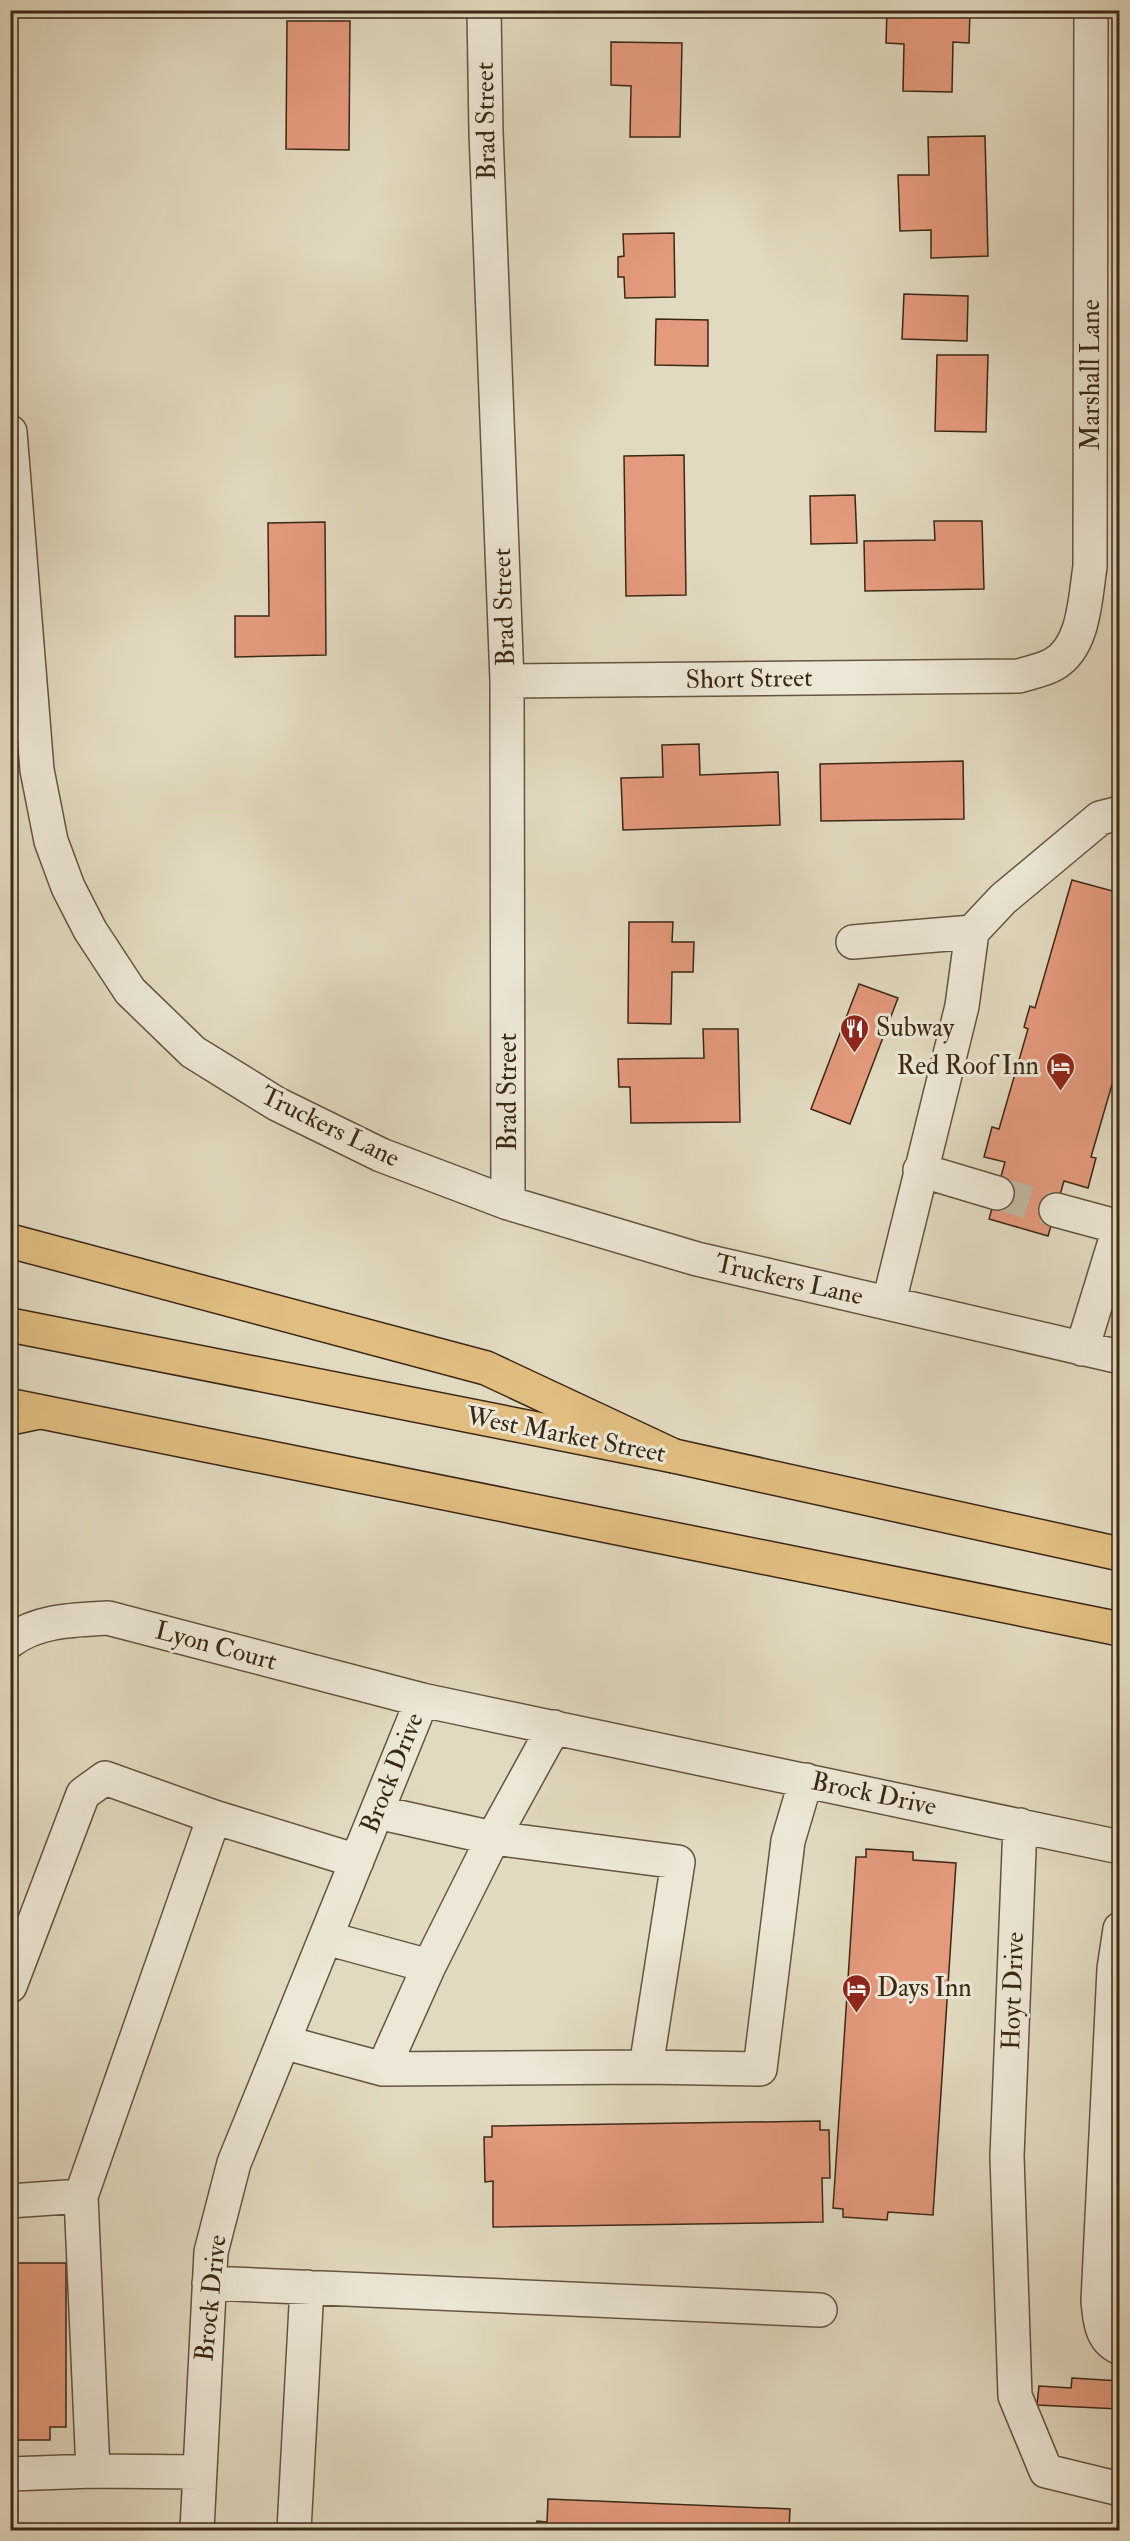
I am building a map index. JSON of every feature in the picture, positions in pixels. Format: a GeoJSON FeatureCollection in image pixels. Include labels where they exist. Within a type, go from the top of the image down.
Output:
{"type":"FeatureCollection","features":[{"type":"Feature","properties":{"kind":"main road"},"geometry":{"type":"LineString","coordinates":[[10,1241],[486,1368],[674,1456]]}},
{"type":"Feature","properties":{"kind":"main road","name":"West Market Street"},"geometry":{"type":"LineString","coordinates":[[10,1325],[674,1456],[1119,1554]]}},
{"type":"Feature","properties":{"kind":"main road"},"geometry":{"type":"LineString","coordinates":[[20,1412],[1119,1629]]}},
{"type":"Feature","properties":{"kind":"street","name":"Brad Street"},"geometry":{"type":"LineString","coordinates":[[484,10],[486,132],[507,681],[508,1203]]}},
{"type":"Feature","properties":{"kind":"street","name":"Marshall Lane"},"geometry":{"type":"LineString","coordinates":[[991,676],[1019,676],[1047,668],[1068,652],[1079,631],[1090,567],[1091,10]]}},
{"type":"Feature","properties":{"kind":"street","name":"Truckers Lane"},"geometry":{"type":"LineString","coordinates":[[10,432],[37,770],[51,841],[68,887],[90,930],[130,991],[193,1052],[277,1104],[381,1155],[508,1203],[697,1259],[1119,1357]]}},
{"type":"Feature","properties":{"kind":"street","name":"Short Street"},"geometry":{"type":"LineString","coordinates":[[507,681],[991,676]]}},
{"type":"Feature","properties":{"kind":"street"},"geometry":{"type":"LineString","coordinates":[[889,1302],[962,1006],[972,932],[1003,899],[1100,818],[1119,813]]}},
{"type":"Feature","properties":{"kind":"street"},"geometry":{"type":"LineString","coordinates":[[853,942],[972,932]]}},
{"type":"Feature","properties":{"kind":"street"},"geometry":{"type":"LineString","coordinates":[[920,1170],[997,1193]]}},
{"type":"Feature","properties":{"kind":"street"},"geometry":{"type":"LineString","coordinates":[[1056,1210],[1119,1226],[1082,1349]]}},
{"type":"Feature","properties":{"kind":"street","name":"Lyon Court"},"geometry":{"type":"LineString","coordinates":[[10,1641],[23,1632],[63,1620],[108,1618],[422,1700]]}},
{"type":"Feature","properties":{"kind":"street","name":"Brock Drive"},"geometry":{"type":"LineString","coordinates":[[196,2530],[211,2252],[234,2163],[422,1700],[1119,1847]]}},
{"type":"Feature","properties":{"kind":"street"},"geometry":{"type":"LineString","coordinates":[[383,2069],[429,1966],[494,1838],[554,1728]]}},
{"type":"Feature","properties":{"kind":"street"},"geometry":{"type":"LineString","coordinates":[[10,1986],[83,1794],[105,1778],[214,1817],[357,1861]]}},
{"type":"Feature","properties":{"kind":"street"},"geometry":{"type":"LineString","coordinates":[[283,2042],[383,2069],[646,2067],[760,2069],[788,1841],[806,1780]]}},
{"type":"Feature","properties":{"kind":"street"},"geometry":{"type":"LineString","coordinates":[[377,1812],[494,1838],[678,1862],[646,2067]]}},
{"type":"Feature","properties":{"kind":"street"},"geometry":{"type":"LineString","coordinates":[[93,2471],[81,2196],[214,1817]]}},
{"type":"Feature","properties":{"kind":"street","name":"Hoyt Drive"},"geometry":{"type":"LineString","coordinates":[[1020,1825],[1007,2156],[1015,2396],[1046,2471],[1119,2489]]}},
{"type":"Feature","properties":{"kind":"street"},"geometry":{"type":"LineString","coordinates":[[1119,1929],[1114,1969],[1098,2301],[1102,2330],[1113,2345],[1119,2348]]}},
{"type":"Feature","properties":{"kind":"street"},"geometry":{"type":"LineString","coordinates":[[326,1938],[429,1966]]}},
{"type":"Feature","properties":{"kind":"street"},"geometry":{"type":"LineString","coordinates":[[10,2202],[81,2196]]}},
{"type":"Feature","properties":{"kind":"street"},"geometry":{"type":"LineString","coordinates":[[209,2283],[819,2310]]}},
{"type":"Feature","properties":{"kind":"street"},"geometry":{"type":"LineString","coordinates":[[294,2530],[307,2287]]}},
{"type":"Feature","properties":{"kind":"street"},"geometry":{"type":"LineString","coordinates":[[10,2474],[93,2471],[199,2472]]}},
{"type":"Feature","properties":{"kind":"building"},"geometry":{"type":"Polygon","coordinates":[[[887,10],[970,10],[969,43],[953,42],[952,92],[903,91],[904,44],[886,43],[887,10]]]}},
{"type":"Feature","properties":{"kind":"building"},"geometry":{"type":"Polygon","coordinates":[[[287,21],[350,21],[349,150],[286,149],[287,21]]]}},
{"type":"Feature","properties":{"kind":"building"},"geometry":{"type":"Polygon","coordinates":[[[611,42],[682,43],[680,137],[630,137],[631,86],[611,85],[611,42]]]}},
{"type":"Feature","properties":{"kind":"building"},"geometry":{"type":"Polygon","coordinates":[[[985,136],[988,256],[931,258],[931,230],[900,231],[898,175],[929,175],[928,137],[985,136]]]}},
{"type":"Feature","properties":{"kind":"building"},"geometry":{"type":"Polygon","coordinates":[[[674,233],[675,297],[625,298],[624,277],[618,277],[618,257],[624,256],[623,234],[674,233]]]}},
{"type":"Feature","properties":{"kind":"building"},"geometry":{"type":"Polygon","coordinates":[[[904,294],[968,296],[967,341],[902,339],[904,294]]]}},
{"type":"Feature","properties":{"kind":"building"},"geometry":{"type":"Polygon","coordinates":[[[656,319],[708,320],[708,366],[655,365],[656,319]]]}},
{"type":"Feature","properties":{"kind":"building"},"geometry":{"type":"Polygon","coordinates":[[[937,355],[988,355],[986,432],[935,431],[937,355]]]}},
{"type":"Feature","properties":{"kind":"building"},"geometry":{"type":"Polygon","coordinates":[[[684,455],[686,595],[626,596],[624,456],[684,455]]]}},
{"type":"Feature","properties":{"kind":"building"},"geometry":{"type":"Polygon","coordinates":[[[855,495],[857,543],[811,544],[810,496],[855,495]]]}},
{"type":"Feature","properties":{"kind":"building"},"geometry":{"type":"Polygon","coordinates":[[[934,521],[982,521],[984,589],[865,591],[864,541],[935,540],[934,521]]]}},
{"type":"Feature","properties":{"kind":"building"},"geometry":{"type":"Polygon","coordinates":[[[325,522],[326,655],[235,657],[235,616],[269,616],[268,523],[325,522]]]}},
{"type":"Feature","properties":{"kind":"building"},"geometry":{"type":"Polygon","coordinates":[[[699,744],[700,775],[778,772],[780,825],[623,830],[621,778],[663,777],[662,745],[699,744]]]}},
{"type":"Feature","properties":{"kind":"building"},"geometry":{"type":"Polygon","coordinates":[[[963,761],[964,819],[821,821],[820,764],[963,761]]]}},
{"type":"Feature","properties":{"kind":"building","name":"Red Roof Inn"},"geometry":{"type":"Polygon","coordinates":[[[1072,880],[1120,893],[1120,1057],[1091,1157],[1096,1158],[1088,1188],[1064,1181],[1048,1236],[989,1219],[1005,1162],[984,1157],[992,1127],[999,1129],[1028,1029],[1024,1027],[1030,1006],[1035,1008],[1072,880]]]}},
{"type":"Feature","properties":{"kind":"building","name":"Red Roof Inn"},"geometry":{"type":"Polygon","coordinates":[[[1072,880],[1120,893],[1120,1057],[1091,1157],[1096,1158],[1088,1188],[1064,1181],[1048,1236],[989,1219],[1005,1162],[984,1157],[992,1127],[999,1129],[1028,1029],[1024,1027],[1030,1006],[1035,1008],[1072,880]]]}},
{"type":"Feature","properties":{"kind":"building"},"geometry":{"type":"Polygon","coordinates":[[[629,922],[673,922],[672,942],[694,942],[693,972],[672,972],[671,1024],[628,1023],[629,922]]]}},
{"type":"Feature","properties":{"kind":"building","name":"Subway"},"geometry":{"type":"Polygon","coordinates":[[[859,984],[898,998],[850,1124],[811,1109],[859,984]]]}},
{"type":"Feature","properties":{"kind":"building"},"geometry":{"type":"Polygon","coordinates":[[[703,1029],[738,1029],[740,1122],[631,1123],[630,1087],[619,1087],[618,1059],[704,1058],[703,1029]]]}},
{"type":"Feature","properties":{"kind":"building"},"geometry":{"type":"Polygon","coordinates":[[[866,1849],[913,1852],[913,1860],[956,1863],[933,2215],[888,2212],[887,2220],[843,2217],[843,2209],[833,2208],[856,1857],[866,1857],[866,1849]]]}},
{"type":"Feature","properties":{"kind":"building"},"geometry":{"type":"Polygon","coordinates":[[[820,2121],[820,2130],[829,2130],[830,2178],[822,2178],[823,2222],[493,2227],[493,2181],[485,2182],[484,2137],[492,2137],[492,2126],[820,2121]]]}},
{"type":"Feature","properties":{"kind":"building"},"geometry":{"type":"Polygon","coordinates":[[[10,2263],[66,2263],[66,2427],[50,2427],[50,2440],[10,2440],[10,2263]]]}},
{"type":"Feature","properties":{"kind":"building"},"geometry":{"type":"Polygon","coordinates":[[[1072,2378],[1120,2381],[1119,2409],[1037,2405],[1039,2386],[1071,2388],[1072,2378]]]}},
{"type":"Feature","properties":{"kind":"building"},"geometry":{"type":"Polygon","coordinates":[[[548,2499],[790,2509],[789,2530],[537,2530],[537,2521],[547,2522],[548,2499]]]}},
{"type":"Feature","properties":{"kind":"tunnel"},"geometry":{"type":"LineString","coordinates":[[997,1193],[1056,1210]]}},
{"type":"Feature","properties":{"kind":"place","name":"Subway"},"geometry":{"type":"Point","coordinates":[855,1054]}},
{"type":"Feature","properties":{"kind":"place","name":"Red Roof Inn"},"geometry":{"type":"Point","coordinates":[1060,1092]}},
{"type":"Feature","properties":{"kind":"place","name":"Days Inn"},"geometry":{"type":"Point","coordinates":[856,2014]}}]}
